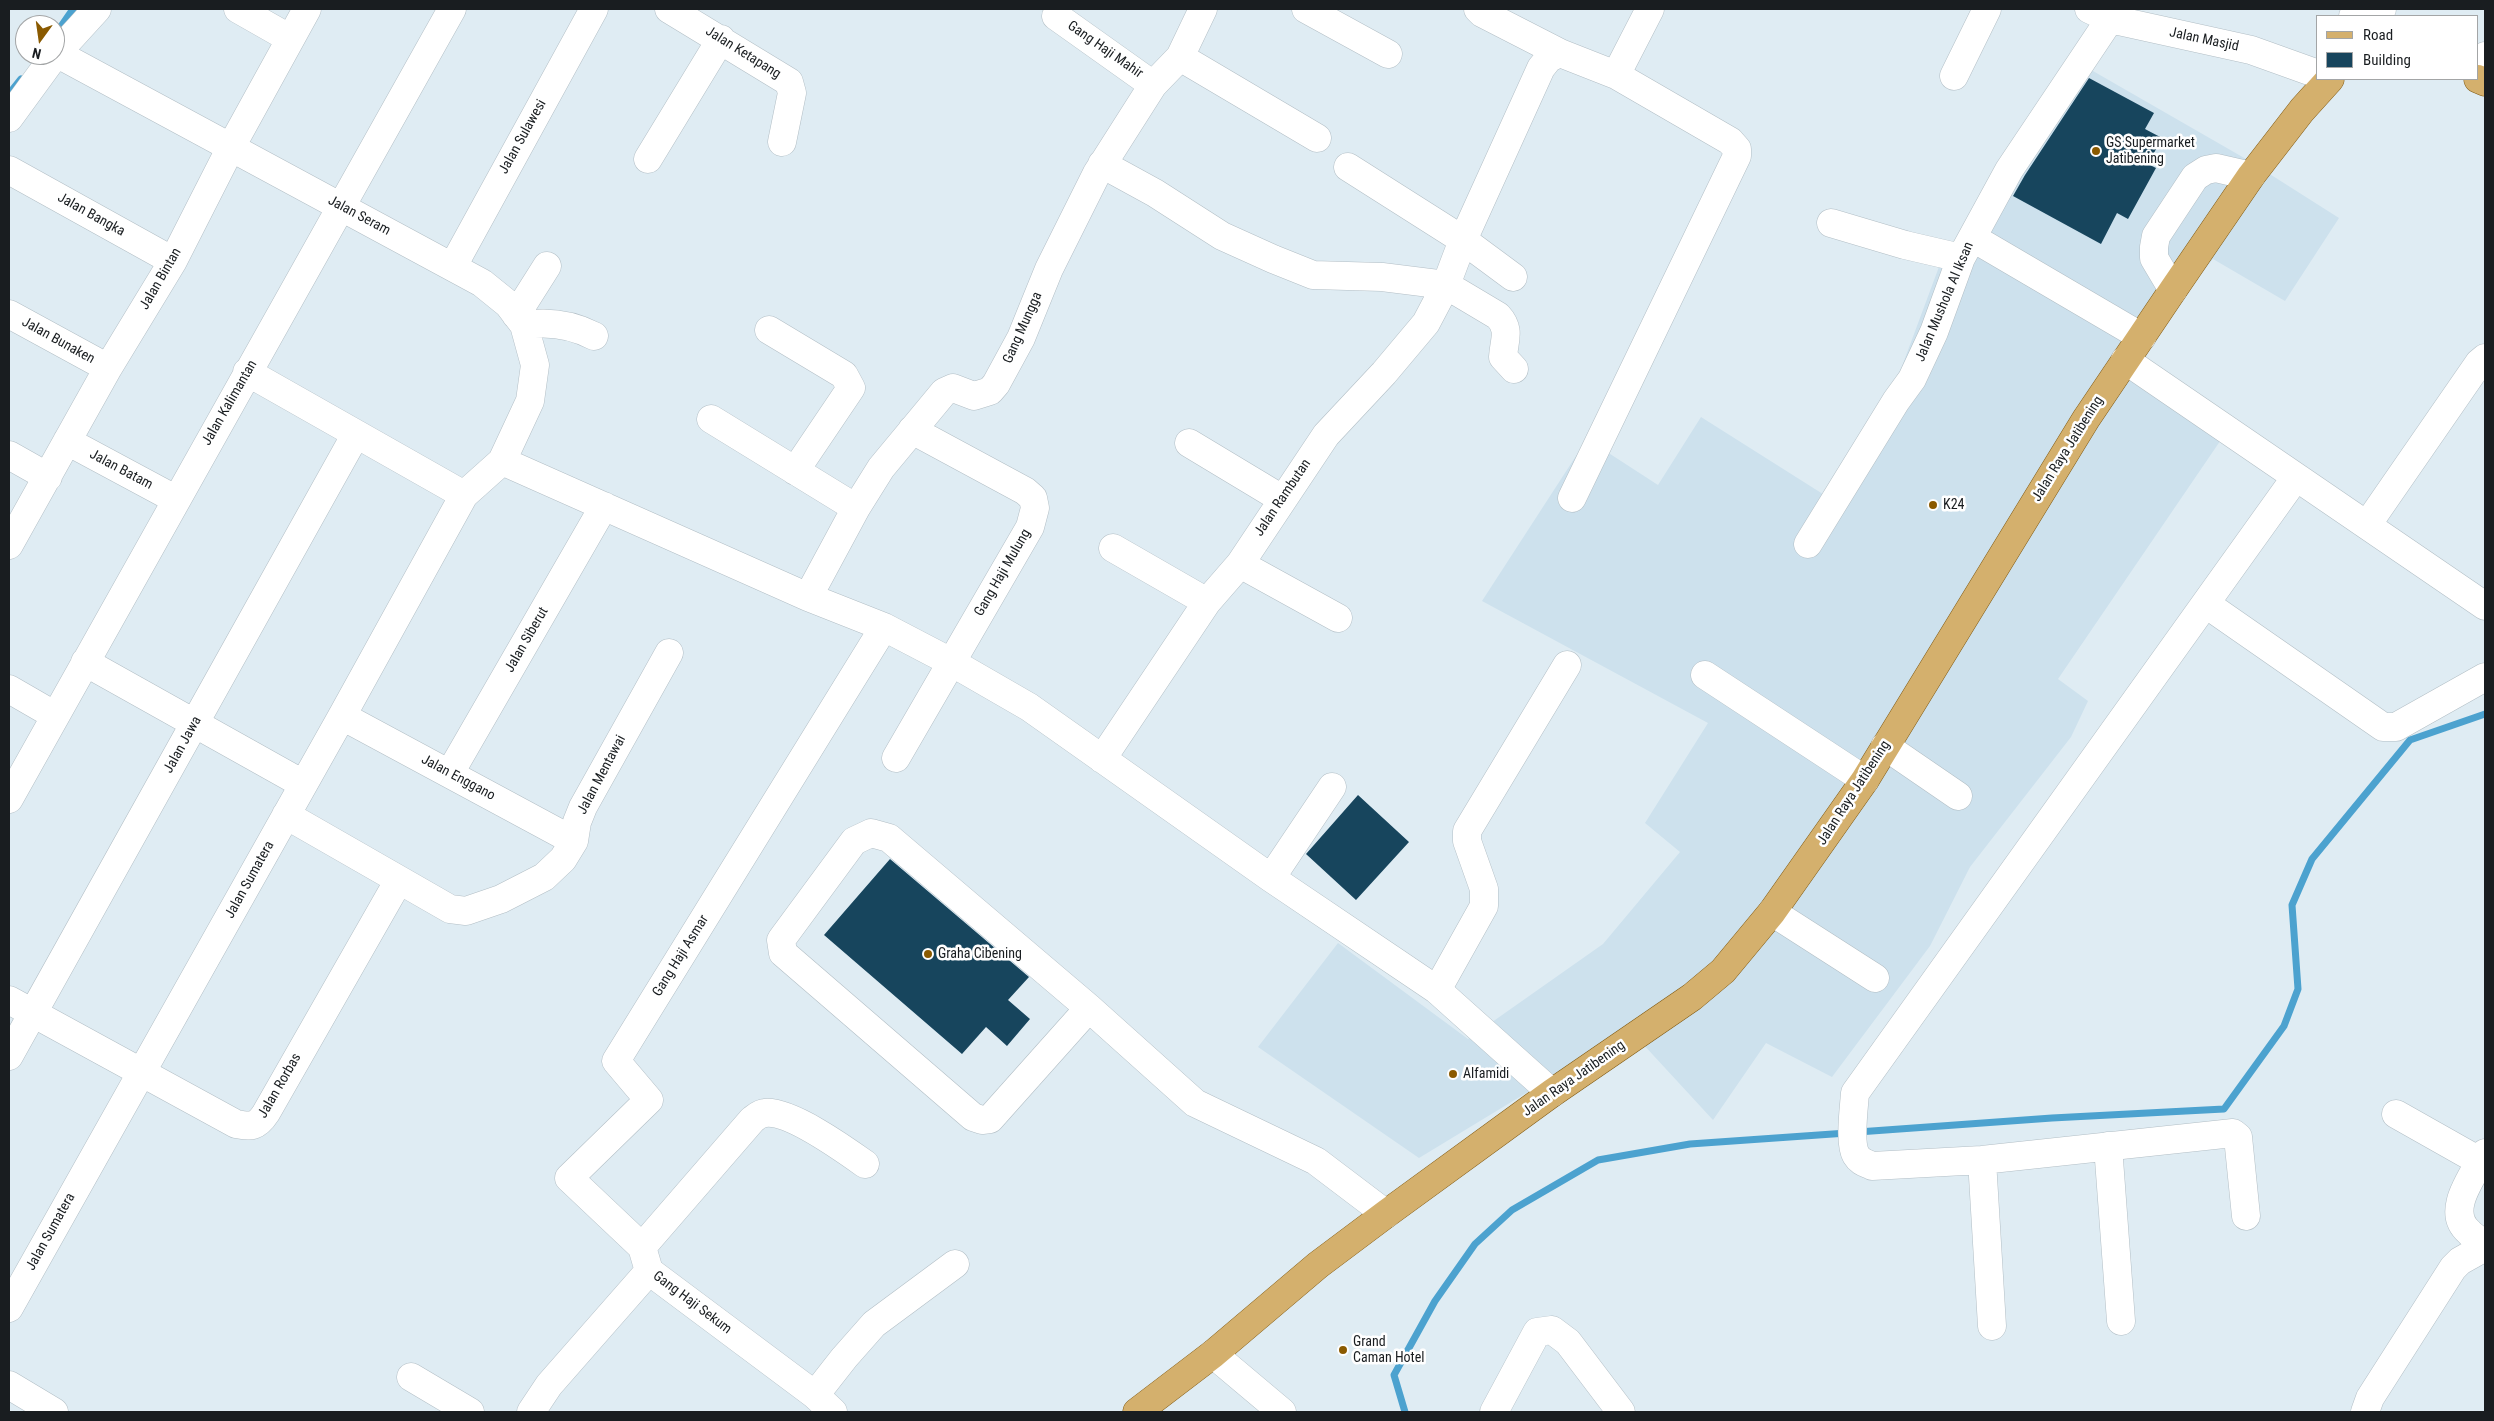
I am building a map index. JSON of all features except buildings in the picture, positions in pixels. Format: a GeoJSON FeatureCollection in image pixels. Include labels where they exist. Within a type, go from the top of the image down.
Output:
{"type":"FeatureCollection","features":[{"type":"Feature","properties":{"kind":"main road","name":"Jalan Raya Jatibening"},"geometry":{"type":"LineString","coordinates":[[1137,1412],[1213,1354],[1318,1265],[1552,1093],[1692,997],[1722,971],[1772,912],[1865,780],[2086,419],[2125,360],[2251,176],[2302,110],[2328,80]]}},
{"type":"Feature","properties":{"kind":"street"},"geometry":{"type":"LineString","coordinates":[[65,43],[97,9]]}},
{"type":"Feature","properties":{"kind":"street"},"geometry":{"type":"LineString","coordinates":[[238,9],[289,38]]}},
{"type":"Feature","properties":{"kind":"street","name":"Jalan Bintan"},"geometry":{"type":"LineString","coordinates":[[9,545],[108,368],[173,261],[231,147],[289,38],[307,9]]}},
{"type":"Feature","properties":{"kind":"street","name":"Jalan Kalimantan"},"geometry":{"type":"LineString","coordinates":[[9,799],[175,499],[452,9]]}},
{"type":"Feature","properties":{"kind":"street","name":"Jalan Sulawesi"},"geometry":{"type":"LineString","coordinates":[[453,266],[594,9]]}},
{"type":"Feature","properties":{"kind":"street","name":"Gang Mungga"},"geometry":{"type":"LineString","coordinates":[[808,597],[856,508],[881,468],[947,389],[953,388],[974,396],[990,391],[996,384],[1021,338],[1049,269],[1102,164],[1154,85],[1180,58],[1203,9]]}},
{"type":"Feature","properties":{"kind":"street"},"geometry":{"type":"LineString","coordinates":[[1306,9],[1388,54]]}},
{"type":"Feature","properties":{"kind":"street"},"geometry":{"type":"LineString","coordinates":[[1478,9],[1482,13],[1560,53],[1616,75],[1730,141],[1737,149],[1737,156],[1572,498]]}},
{"type":"Feature","properties":{"kind":"street"},"geometry":{"type":"LineString","coordinates":[[1616,75],[1650,9]]}},
{"type":"Feature","properties":{"kind":"street"},"geometry":{"type":"LineString","coordinates":[[1954,76],[1987,9]]}},
{"type":"Feature","properties":{"kind":"street"},"geometry":{"type":"LineString","coordinates":[[2357,15],[2382,9]]}},
{"type":"Feature","properties":{"kind":"street","name":"Jalan Ketapang"},"geometry":{"type":"LineString","coordinates":[[680,11],[789,82],[792,93],[782,142]]}},
{"type":"Feature","properties":{"kind":"street","name":"Jalan Masjid"},"geometry":{"type":"LineString","coordinates":[[2104,12],[2251,50],[2316,73]]}},
{"type":"Feature","properties":{"kind":"street","name":"Jalan Mushola Al Iksan"},"geometry":{"type":"LineString","coordinates":[[1808,544],[1912,379],[1934,332],[1961,258],[2009,170],[2104,12]]}},
{"type":"Feature","properties":{"kind":"street","name":"Gang Haji Mahir"},"geometry":{"type":"LineString","coordinates":[[1056,16],[1154,85]]}},
{"type":"Feature","properties":{"kind":"street"},"geometry":{"type":"LineString","coordinates":[[648,160],[721,39]]}},
{"type":"Feature","properties":{"kind":"street","name":"Jalan Rambutan"},"geometry":{"type":"LineString","coordinates":[[1102,759],[1206,602],[1240,564],[1326,435],[1384,373],[1426,323],[1446,285],[1463,240],[1541,68],[1549,58],[1560,53]]}},
{"type":"Feature","properties":{"kind":"street"},"geometry":{"type":"LineString","coordinates":[[2479,71],[2485,56]]}},
{"type":"Feature","properties":{"kind":"street"},"geometry":{"type":"LineString","coordinates":[[1180,58],[1317,138]]}},
{"type":"Feature","properties":{"kind":"street","name":"Jalan Seram"},"geometry":{"type":"LineString","coordinates":[[65,59],[453,266],[482,283],[508,304],[520,320],[536,365],[530,401],[502,461]]}},
{"type":"Feature","properties":{"kind":"street"},"geometry":{"type":"LineString","coordinates":[[9,118],[47,65]]}},
{"type":"Feature","properties":{"kind":"street"},"geometry":{"type":"LineString","coordinates":[[1102,164],[1155,193],[1222,236],[1313,275],[1382,277],[1446,285],[1498,316],[1505,324],[1507,333],[1503,357],[1514,369]]}},
{"type":"Feature","properties":{"kind":"street"},"geometry":{"type":"LineString","coordinates":[[1348,168],[1463,240],[1513,277]]}},
{"type":"Feature","properties":{"kind":"street"},"geometry":{"type":"LineString","coordinates":[[2173,290],[2154,258],[2156,236],[2195,177],[2206,170],[2216,168],[2251,176]]}},
{"type":"Feature","properties":{"kind":"street","name":"Jalan Bangka"},"geometry":{"type":"LineString","coordinates":[[9,170],[173,261]]}},
{"type":"Feature","properties":{"kind":"street"},"geometry":{"type":"LineString","coordinates":[[1831,223],[1905,245],[1961,258]]}},
{"type":"Feature","properties":{"kind":"street"},"geometry":{"type":"LineString","coordinates":[[1984,245],[2142,336]]}},
{"type":"Feature","properties":{"kind":"street"},"geometry":{"type":"LineString","coordinates":[[547,266],[520,320],[570,326],[594,336]]}},
{"type":"Feature","properties":{"kind":"street","name":"Jalan Bunaken"},"geometry":{"type":"LineString","coordinates":[[9,314],[108,368]]}},
{"type":"Feature","properties":{"kind":"street"},"geometry":{"type":"LineString","coordinates":[[768,330],[844,376],[851,388],[795,470]]}},
{"type":"Feature","properties":{"kind":"street"},"geometry":{"type":"LineString","coordinates":[[2367,525],[2479,363],[2485,358]]}},
{"type":"Feature","properties":{"kind":"street"},"geometry":{"type":"LineString","coordinates":[[2125,360],[2485,606]]}},
{"type":"Feature","properties":{"kind":"street"},"geometry":{"type":"LineString","coordinates":[[248,372],[464,495]]}},
{"type":"Feature","properties":{"kind":"street"},"geometry":{"type":"LineString","coordinates":[[711,418],[856,508]]}},
{"type":"Feature","properties":{"kind":"street","name":"Gang Haji Mulung"},"geometry":{"type":"LineString","coordinates":[[896,758],[1030,527],[1035,508],[1033,498],[912,430]]}},
{"type":"Feature","properties":{"kind":"street","name":"Jalan Jawa"},"geometry":{"type":"LineString","coordinates":[[9,1056],[356,434]]}},
{"type":"Feature","properties":{"kind":"street","name":"Jalan Batam"},"geometry":{"type":"LineString","coordinates":[[67,441],[175,499]]}},
{"type":"Feature","properties":{"kind":"street"},"geometry":{"type":"LineString","coordinates":[[1189,443],[1282,499]]}},
{"type":"Feature","properties":{"kind":"street"},"geometry":{"type":"LineString","coordinates":[[9,455],[48,477]]}},
{"type":"Feature","properties":{"kind":"street"},"geometry":{"type":"LineString","coordinates":[[502,461],[808,597],[884,627],[951,662],[1028,707],[1271,878],[1436,990],[1552,1093]]}},
{"type":"Feature","properties":{"kind":"street","name":"Jalan Sumatera"},"geometry":{"type":"LineString","coordinates":[[9,1308],[464,495],[502,461]]}},
{"type":"Feature","properties":{"kind":"street"},"geometry":{"type":"LineString","coordinates":[[2246,1216],[2238,1138],[2232,1133],[1982,1160],[1872,1166],[1862,1162],[1855,1154],[1853,1120],[1855,1093],[2296,477]]}},
{"type":"Feature","properties":{"kind":"street","name":"Jalan Siberut"},"geometry":{"type":"LineString","coordinates":[[450,773],[604,506]]}},
{"type":"Feature","properties":{"kind":"street"},"geometry":{"type":"LineString","coordinates":[[1114,548],[1206,602]]}},
{"type":"Feature","properties":{"kind":"street"},"geometry":{"type":"LineString","coordinates":[[1240,564],[1338,618]]}},
{"type":"Feature","properties":{"kind":"street"},"geometry":{"type":"LineString","coordinates":[[2206,604],[2382,727],[2396,727],[2485,677]]}},
{"type":"Feature","properties":{"kind":"street","name":"Gang Haji Asmar"},"geometry":{"type":"LineString","coordinates":[[646,1259],[569,1178],[649,1100],[616,1061],[884,627]]}},
{"type":"Feature","properties":{"kind":"street","name":"Jalan Mentawai"},"geometry":{"type":"LineString","coordinates":[[286,816],[450,909],[466,912],[514,894],[544,877],[563,859],[574,841],[577,822],[583,807],[669,653]]}},
{"type":"Feature","properties":{"kind":"street"},"geometry":{"type":"LineString","coordinates":[[85,662],[303,784]]}},
{"type":"Feature","properties":{"kind":"street"},"geometry":{"type":"LineString","coordinates":[[1436,990],[1484,906],[1484,889],[1467,841],[1467,831],[1567,665]]}},
{"type":"Feature","properties":{"kind":"street"},"geometry":{"type":"LineString","coordinates":[[1705,675],[1865,780]]}},
{"type":"Feature","properties":{"kind":"street"},"geometry":{"type":"LineString","coordinates":[[9,690],[54,715]]}},
{"type":"Feature","properties":{"kind":"street","name":"Jalan Enggano"},"geometry":{"type":"LineString","coordinates":[[342,716],[574,841]]}},
{"type":"Feature","properties":{"kind":"street"},"geometry":{"type":"LineString","coordinates":[[1886,746],[1958,796]]}},
{"type":"Feature","properties":{"kind":"street"},"geometry":{"type":"LineString","coordinates":[[1271,878],[1332,787]]}},
{"type":"Feature","properties":{"kind":"street"},"geometry":{"type":"LineString","coordinates":[[1089,1008],[990,1119],[982,1120],[973,1117],[783,953],[782,940],[854,841],[865,835],[880,834],[889,838],[1089,1008],[1195,1103],[1316,1161],[1386,1214]]}},
{"type":"Feature","properties":{"kind":"street","name":"Jalan Rorbas"},"geometry":{"type":"LineString","coordinates":[[33,1012],[236,1124],[250,1127],[258,1124],[399,880]]}},
{"type":"Feature","properties":{"kind":"street"},"geometry":{"type":"LineString","coordinates":[[1772,912],[1875,978]]}},
{"type":"Feature","properties":{"kind":"street"},"geometry":{"type":"LineString","coordinates":[[9,1000],[33,1012]]}},
{"type":"Feature","properties":{"kind":"street"},"geometry":{"type":"LineString","coordinates":[[646,1259],[752,1120],[762,1113],[773,1113],[791,1118],[865,1164]]}},
{"type":"Feature","properties":{"kind":"street"},"geometry":{"type":"LineString","coordinates":[[2365,1412],[2370,1398],[2453,1268],[2460,1261],[2485,1246],[2467,1232],[2460,1218],[2459,1204],[2483,1158],[2396,1114]]}},
{"type":"Feature","properties":{"kind":"street"},"geometry":{"type":"LineString","coordinates":[[2108,1146],[2121,1321]]}},
{"type":"Feature","properties":{"kind":"street"},"geometry":{"type":"LineString","coordinates":[[1982,1160],[1992,1326]]}},
{"type":"Feature","properties":{"kind":"street","name":"Gang Haji Sekum"},"geometry":{"type":"LineString","coordinates":[[531,1412],[549,1385],[646,1259],[824,1404]]}},
{"type":"Feature","properties":{"kind":"street"},"geometry":{"type":"LineString","coordinates":[[824,1404],[874,1324],[955,1264]]}},
{"type":"Feature","properties":{"kind":"street"},"geometry":{"type":"LineString","coordinates":[[1494,1412],[1537,1332],[1552,1330],[1568,1342],[1621,1412]]}},
{"type":"Feature","properties":{"kind":"street"},"geometry":{"type":"LineString","coordinates":[[1213,1354],[1282,1412]]}},
{"type":"Feature","properties":{"kind":"street"},"geometry":{"type":"LineString","coordinates":[[411,1377],[470,1412]]}},
{"type":"Feature","properties":{"kind":"street"},"geometry":{"type":"LineString","coordinates":[[9,1384],[54,1412]]}},
{"type":"Feature","properties":{"kind":"shaded area"},"geometry":{"type":"Polygon","coordinates":[[[2086,67],[2246,159],[2339,218],[2285,301],[2213,259],[2134,351],[2229,428],[2058,679],[2088,701],[2071,737],[1970,867],[1930,946],[1832,1077],[1766,1043],[1713,1120],[1630,1030],[1419,1158],[1258,1047],[1338,943],[1468,1039],[1603,944],[1680,852],[1645,823],[1708,723],[1482,601],[1587,439],[1658,485],[1701,417],[1826,496],[1901,369],[1943,256],[2086,67]]]}},
{"type":"Feature","properties":{"kind":"waterway"},"geometry":{"type":"LineString","coordinates":[[65,21],[73,9]]}},
{"type":"Feature","properties":{"kind":"waterway"},"geometry":{"type":"LineString","coordinates":[[9,94],[21,79]]}},
{"type":"Feature","properties":{"kind":"waterway"},"geometry":{"type":"LineString","coordinates":[[1858,1132],[2052,1118],[2224,1109],[2284,1026],[2298,989],[2292,905],[2312,859],[2410,740],[2485,714]]}},
{"type":"Feature","properties":{"kind":"waterway"},"geometry":{"type":"LineString","coordinates":[[1405,1412],[1394,1375],[1435,1301],[1475,1244],[1512,1210],[1598,1160],[1690,1144],[1847,1133]]}},
{"type":"Feature","properties":{"kind":"place","name":"GS Supermarket Jatibening"},"geometry":{"type":"Point","coordinates":[2096,151]}},
{"type":"Feature","properties":{"kind":"place","name":"K24"},"geometry":{"type":"Point","coordinates":[1933,505]}},
{"type":"Feature","properties":{"kind":"place","name":"Graha Cibening"},"geometry":{"type":"Point","coordinates":[928,954]}},
{"type":"Feature","properties":{"kind":"place","name":"Alfamidi"},"geometry":{"type":"Point","coordinates":[1453,1074]}},
{"type":"Feature","properties":{"kind":"place","name":"Grand Caman Hotel"},"geometry":{"type":"Point","coordinates":[1343,1350]}}]}
